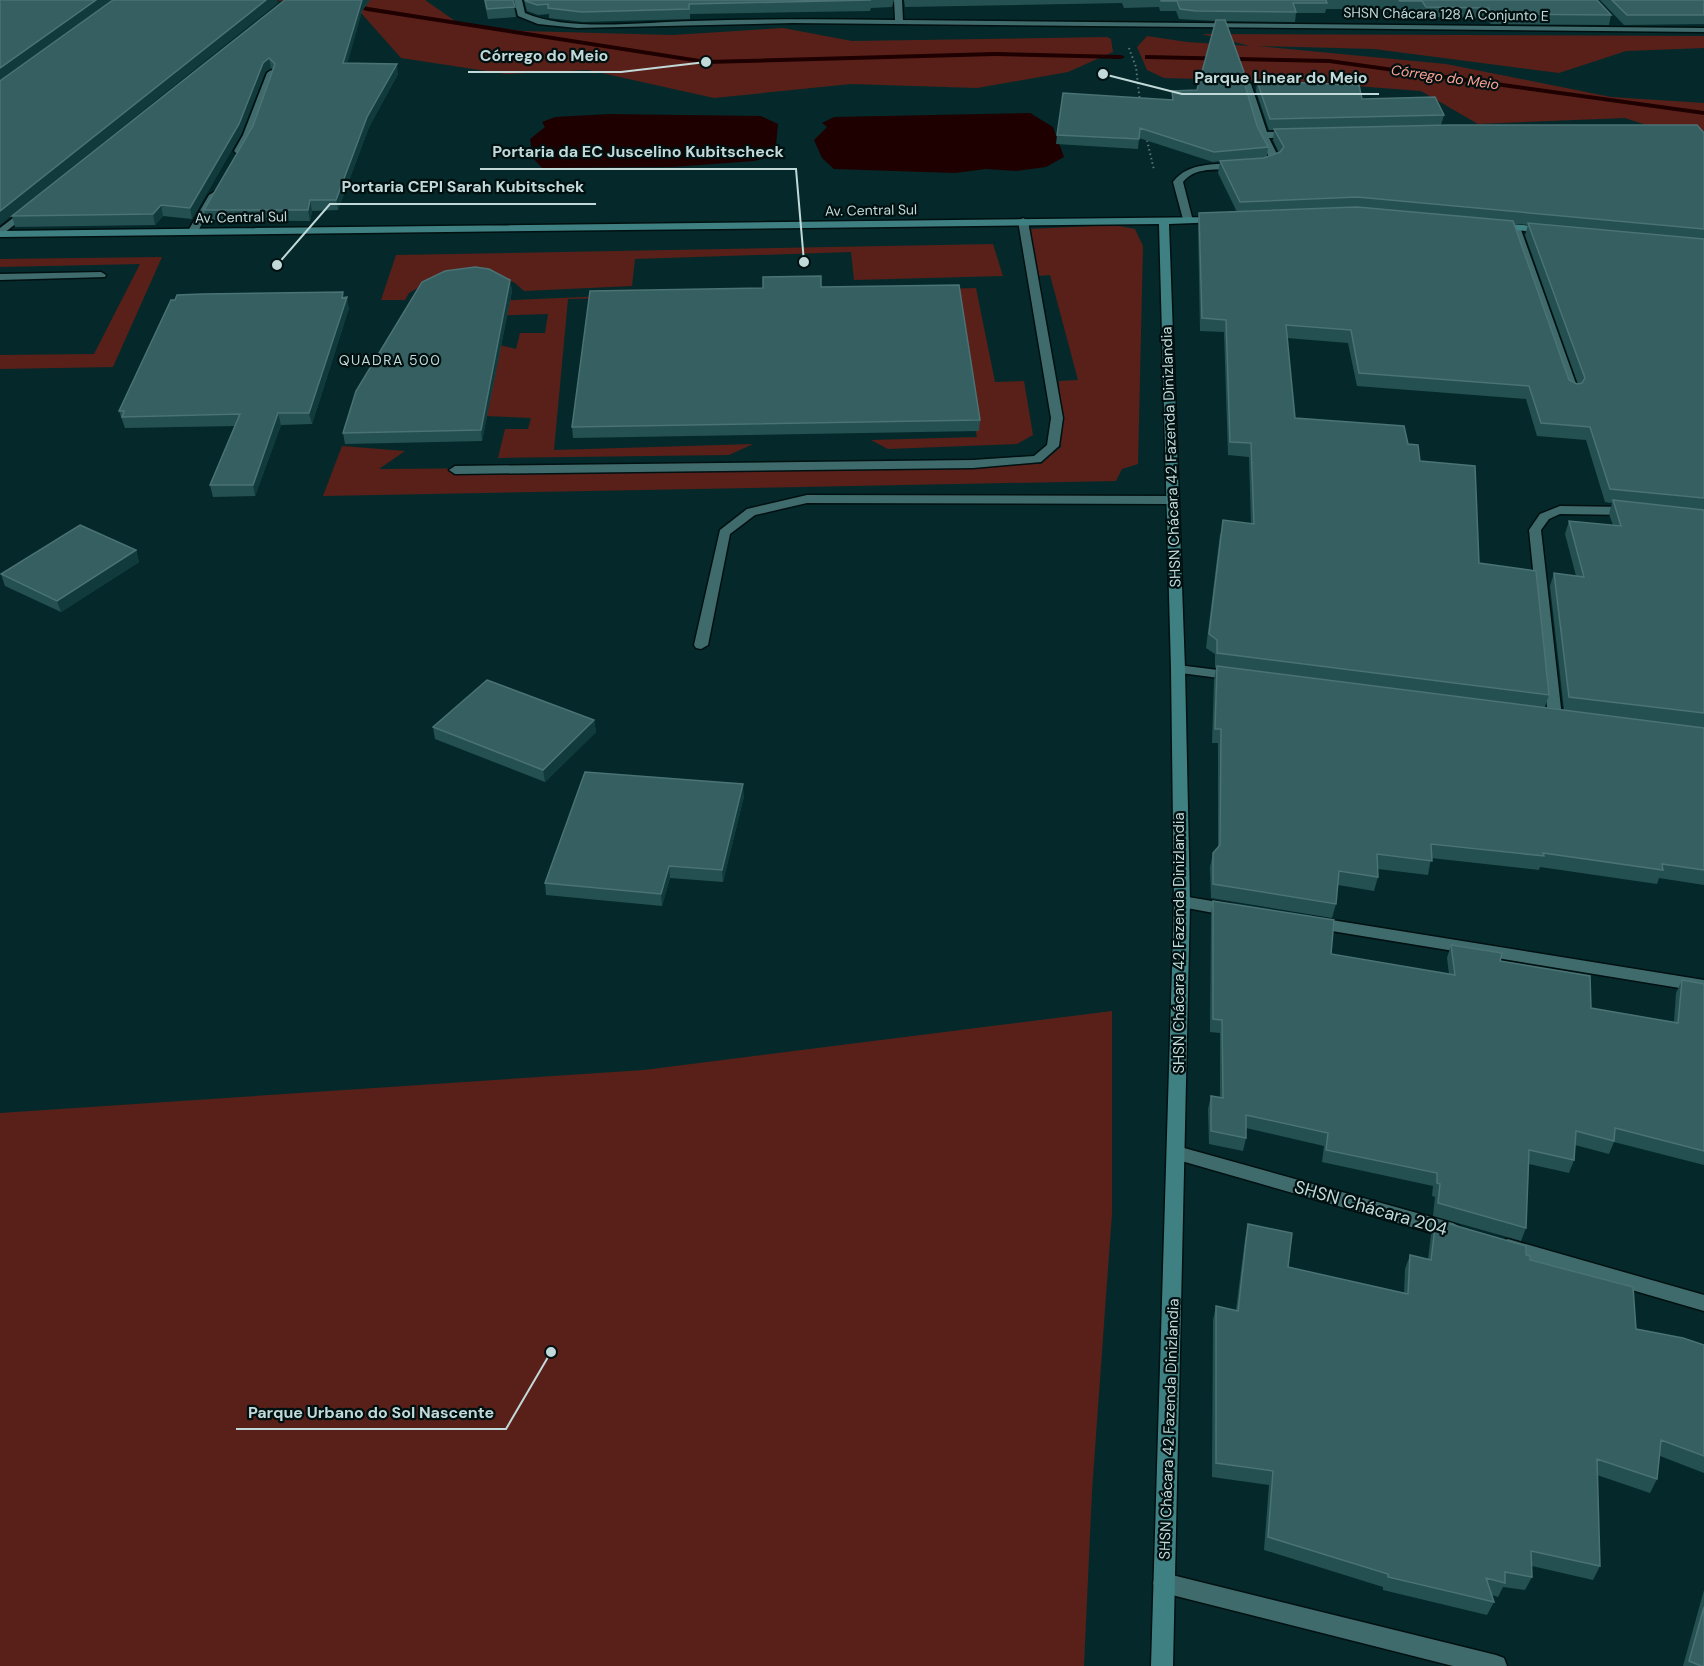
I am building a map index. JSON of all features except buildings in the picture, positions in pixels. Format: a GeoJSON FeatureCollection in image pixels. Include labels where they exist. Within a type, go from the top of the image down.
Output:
{"type":"FeatureCollection","features":[{"type":"Feature","properties":{"kind":"street","name":"SHSN Chácara 128 A Conjunto E"},"geometry":{"type":"LineString","coordinates":[[518,0],[521,14],[538,22],[577,26],[793,21],[1704,30]]}},
{"type":"Feature","properties":{"kind":"street"},"geometry":{"type":"LineString","coordinates":[[898,0],[899,23]]}},
{"type":"Feature","properties":{"kind":"street"},"geometry":{"type":"LineString","coordinates":[[1613,22],[1621,29]]}},
{"type":"Feature","properties":{"kind":"street"},"geometry":{"type":"LineString","coordinates":[[232,164],[248,135],[271,73]]}},
{"type":"Feature","properties":{"kind":"street"},"geometry":{"type":"LineString","coordinates":[[1188,221],[1178,183],[1182,174],[1191,170],[1271,163],[1275,160],[1263,135],[1247,84]]}},
{"type":"Feature","properties":{"kind":"street"},"geometry":{"type":"LineString","coordinates":[[1263,135],[1309,134]]}},
{"type":"Feature","properties":{"kind":"street"},"geometry":{"type":"LineString","coordinates":[[193,231],[221,183]]}},
{"type":"Feature","properties":{"kind":"street"},"geometry":{"type":"LineString","coordinates":[[0,234],[37,204]]}},
{"type":"Feature","properties":{"kind":"street","name":"Av. Central Sul"},"geometry":{"type":"LineString","coordinates":[[0,234],[1224,220]]}},
{"type":"Feature","properties":{"kind":"street"},"geometry":{"type":"LineString","coordinates":[[455,470],[973,464],[1037,459],[1053,446],[1057,418],[1023,221]]}},
{"type":"Feature","properties":{"kind":"street","name":"SHSN Chácara 42 Fazenda Dinizlandia"},"geometry":{"type":"LineString","coordinates":[[1162,1666],[1182,902],[1178,669],[1164,221]]}},
{"type":"Feature","properties":{"kind":"street"},"geometry":{"type":"LineString","coordinates":[[1481,225],[1562,232]]}},
{"type":"Feature","properties":{"kind":"street"},"geometry":{"type":"LineString","coordinates":[[1515,227],[1574,392]]}},
{"type":"Feature","properties":{"kind":"street"},"geometry":{"type":"LineString","coordinates":[[0,277],[101,275]]}},
{"type":"Feature","properties":{"kind":"street"},"geometry":{"type":"LineString","coordinates":[[701,645],[724,533],[751,512],[807,499],[1172,500]]}},
{"type":"Feature","properties":{"kind":"street"},"geometry":{"type":"LineString","coordinates":[[1555,717],[1535,530],[1540,518],[1549,512],[1560,510],[1595,509],[1638,512]]}},
{"type":"Feature","properties":{"kind":"street"},"geometry":{"type":"LineString","coordinates":[[1178,669],[1249,678]]}},
{"type":"Feature","properties":{"kind":"street"},"geometry":{"type":"LineString","coordinates":[[1182,902],[1252,914]]}},
{"type":"Feature","properties":{"kind":"street"},"geometry":{"type":"LineString","coordinates":[[1298,921],[1704,986]]}},
{"type":"Feature","properties":{"kind":"street","name":"SHSN Chácara 204"},"geometry":{"type":"LineString","coordinates":[[1177,1153],[1704,1303]]}},
{"type":"Feature","properties":{"kind":"street"},"geometry":{"type":"LineString","coordinates":[[1164,1583],[1496,1666]]}},
{"type":"Feature","properties":{"kind":"path"},"geometry":{"type":"LineString","coordinates":[[1136,67],[1140,103]]}},
{"type":"Feature","properties":{"kind":"path"},"geometry":{"type":"LineString","coordinates":[[1144,126],[1164,221]]}},
{"type":"Feature","properties":{"kind":"shaded area"},"geometry":{"type":"Polygon","coordinates":[[[272,0],[425,0],[458,23],[523,31],[672,35],[783,28],[852,41],[1107,37],[1111,39],[1113,52],[1068,72],[977,88],[851,84],[714,98],[588,70],[506,74],[401,58],[362,14],[307,3],[272,0]]]}},
{"type":"Feature","properties":{"kind":"shaded area"},"geometry":{"type":"Polygon","coordinates":[[[1202,34],[1704,36],[1704,48],[1626,51],[1559,73],[1374,49],[1257,46],[1446,64],[1611,97],[1704,103],[1704,144],[1625,118],[1478,124],[1421,91],[1304,82],[1164,78],[1147,70],[1137,47],[1147,36],[1187,42],[1250,46],[1202,34]]]}},
{"type":"Feature","properties":{"kind":"shaded area"},"geometry":{"type":"Polygon","coordinates":[[[1030,113],[1053,127],[1064,157],[1046,167],[1016,171],[986,169],[955,173],[834,169],[822,158],[814,140],[827,127],[822,123],[834,117],[1030,113]]]}},
{"type":"Feature","properties":{"kind":"shaded area"},"geometry":{"type":"Polygon","coordinates":[[[609,114],[761,116],[778,124],[775,156],[754,161],[673,167],[542,168],[533,158],[530,139],[545,127],[542,122],[555,117],[609,114]]]}},
{"type":"Feature","properties":{"kind":"shaded area"},"geometry":{"type":"Polygon","coordinates":[[[1114,225],[1135,229],[1143,246],[1138,464],[1122,469],[1116,481],[323,496],[342,446],[405,451],[379,469],[1041,464],[1061,447],[1059,381],[1078,380],[1050,275],[1037,276],[1030,229],[1114,225]]]}},
{"type":"Feature","properties":{"kind":"shaded area"},"geometry":{"type":"Polygon","coordinates":[[[993,244],[1003,276],[854,280],[851,252],[635,259],[632,286],[524,291],[515,283],[499,276],[430,281],[409,293],[405,300],[381,300],[396,255],[993,244]]]}},
{"type":"Feature","properties":{"kind":"shaded area"},"geometry":{"type":"Polygon","coordinates":[[[162,257],[113,367],[0,369],[0,355],[94,354],[140,264],[0,267],[0,259],[162,257]]]}},
{"type":"Feature","properties":{"kind":"shaded area"},"geometry":{"type":"Polygon","coordinates":[[[976,288],[995,382],[1024,381],[1033,435],[1017,444],[888,449],[871,440],[977,437],[946,289],[976,288]]]}},
{"type":"Feature","properties":{"kind":"shaded area"},"geometry":{"type":"Polygon","coordinates":[[[744,290],[745,294],[568,299],[554,450],[753,444],[729,455],[498,458],[505,429],[528,429],[531,418],[484,416],[496,344],[516,349],[520,333],[545,333],[548,314],[485,316],[488,301],[744,290]]]}},
{"type":"Feature","properties":{"kind":"shaded area"},"geometry":{"type":"Polygon","coordinates":[[[1112,1011],[1112,1213],[1092,1491],[1084,1666],[0,1666],[0,1113],[644,1070],[1112,1011]]]}},
{"type":"Feature","properties":{"kind":"waterway","name":"Córrego do Meio"},"geometry":{"type":"LineString","coordinates":[[336,0],[367,9],[706,62],[995,54],[1121,57]]}},
{"type":"Feature","properties":{"kind":"waterway","name":"Córrego do Meio"},"geometry":{"type":"LineString","coordinates":[[1148,57],[1329,61],[1704,113]]}},
{"type":"Feature","properties":{"kind":"place","name":"Córrego do Meio"},"geometry":{"type":"Point","coordinates":[706,62]}},
{"type":"Feature","properties":{"kind":"place","name":"Parque Linear do Meio"},"geometry":{"type":"Point","coordinates":[1103,74]}},
{"type":"Feature","properties":{"kind":"place","name":"Portaria da EC Juscelino Kubitscheck"},"geometry":{"type":"Point","coordinates":[804,262]}},
{"type":"Feature","properties":{"kind":"place","name":"Portaria CEPI Sarah Kubitschek"},"geometry":{"type":"Point","coordinates":[277,265]}},
{"type":"Feature","properties":{"kind":"place","name":"Parque Urbano do Sol Nascente"},"geometry":{"type":"Point","coordinates":[551,1352]}},
{"type":"Feature","properties":{"kind":"district","name":"QUADRA 500"},"geometry":{"type":"Point","coordinates":[390,360]}}]}
